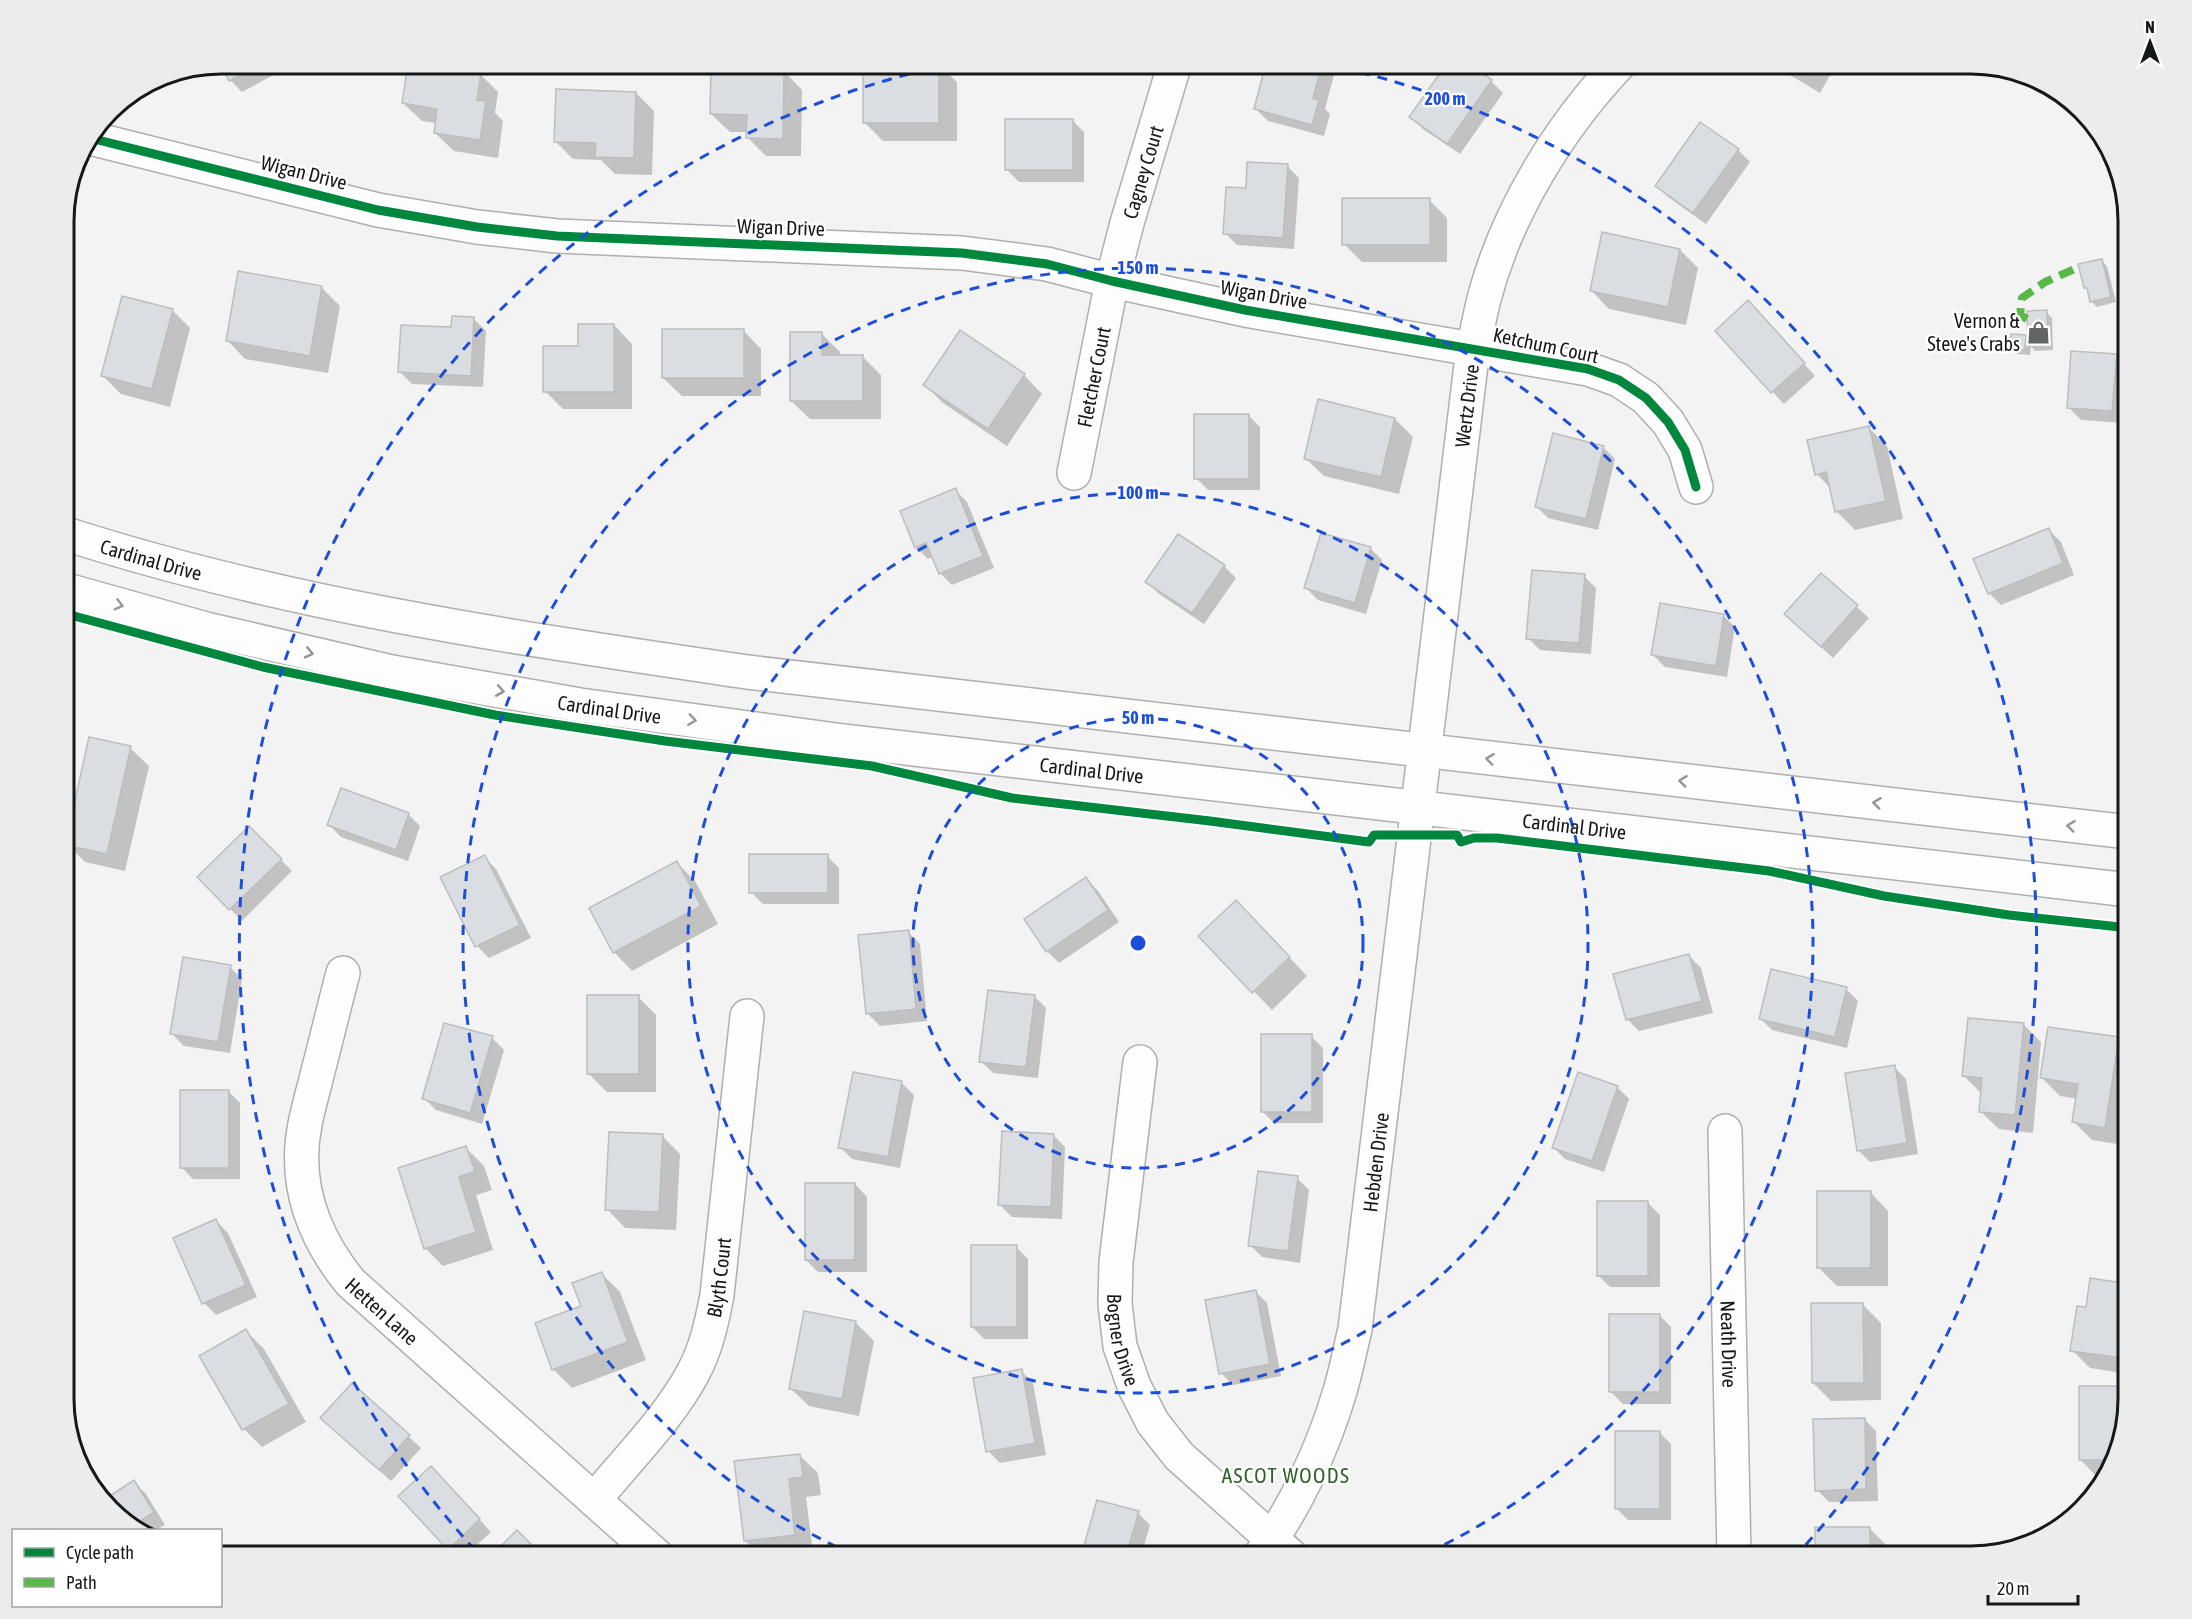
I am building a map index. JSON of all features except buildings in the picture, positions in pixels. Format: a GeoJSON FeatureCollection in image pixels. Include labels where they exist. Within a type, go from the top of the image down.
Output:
{"type":"FeatureCollection","features":[{"type":"Feature","properties":{"kind":"street","name":"Cagney Court"},"geometry":{"type":"LineString","coordinates":[[1112,281],[1127,223],[1173,74]]}},
{"type":"Feature","properties":{"kind":"street","name":"Wertz Drive"},"geometry":{"type":"LineString","coordinates":[[1423,751],[1473,348],[1484,297],[1506,237],[1534,179],[1568,124],[1611,74]]}},
{"type":"Feature","properties":{"kind":"street","name":"Wigan Drive"},"geometry":{"type":"LineString","coordinates":[[98,140],[378,210],[477,227],[557,236],[962,252],[1047,264],[1112,281],[1245,310],[1473,348]]}},
{"type":"Feature","properties":{"kind":"street","name":"Fletcher Court"},"geometry":{"type":"LineString","coordinates":[[1074,473],[1112,281]]}},
{"type":"Feature","properties":{"kind":"street","name":"Ketchum Court"},"geometry":{"type":"LineString","coordinates":[[1473,348],[1588,369],[1618,380],[1646,398],[1668,422],[1685,450],[1696,487]]}},
{"type":"Feature","properties":{"kind":"street","name":"Cardinal Drive"},"geometry":{"type":"LineString","coordinates":[[74,536],[226,578],[415,620],[523,639],[747,672],[2118,831]]}},
{"type":"Feature","properties":{"kind":"street","name":"Cardinal Drive"},"geometry":{"type":"LineString","coordinates":[[74,592],[206,629],[392,672],[580,705],[836,740],[2118,889]]}},
{"type":"Feature","properties":{"kind":"street","name":"Hebden Drive"},"geometry":{"type":"LineString","coordinates":[[1276,1546],[1317,1454],[1340,1392],[1355,1329],[1423,751]]}},
{"type":"Feature","properties":{"kind":"street","name":"Hetten Lane"},"geometry":{"type":"LineString","coordinates":[[343,973],[305,1126],[302,1161],[305,1196],[316,1229],[332,1260],[350,1282],[646,1546]]}},
{"type":"Feature","properties":{"kind":"street","name":"Blyth Court"},"geometry":{"type":"LineString","coordinates":[[594,1500],[677,1400],[693,1372],[709,1335],[717,1295],[747,1016]]}},
{"type":"Feature","properties":{"kind":"street","name":"Bogner Drive"},"geometry":{"type":"LineString","coordinates":[[1140,1062],[1116,1262],[1114,1304],[1120,1346],[1134,1386],[1153,1423],[1179,1455],[1270,1546]]}},
{"type":"Feature","properties":{"kind":"street","name":"Neath Drive"},"geometry":{"type":"LineString","coordinates":[[1725,1131],[1734,1546]]}},
{"type":"Feature","properties":{"kind":"marked path"},"geometry":{"type":"LineString","coordinates":[[2027,319],[2020,315],[2022,298],[2045,282],[2079,267]]}},
{"type":"Feature","properties":{"kind":"cycle path"},"geometry":{"type":"LineString","coordinates":[[98,140],[378,210],[477,227],[557,236],[962,253],[1047,264],[1112,281],[1245,310],[1588,369],[1619,380],[1646,398],[1668,422],[1685,450],[1696,487]]}},
{"type":"Feature","properties":{"kind":"cycle path"},"geometry":{"type":"LineString","coordinates":[[74,616],[263,667],[495,715],[665,741],[872,766],[1012,798],[1369,842],[1374,835],[1457,835],[1461,842],[1474,838],[1497,838],[1769,871],[1884,896],[2009,915],[2118,927]]}},
{"type":"Feature","properties":{"kind":"place","name":"Vernon & Steve's Crabs"},"geometry":{"type":"Point","coordinates":[2038,332]}},
{"type":"Feature","properties":{"kind":"district","name":"ASCOT WOODS"},"geometry":{"type":"Point","coordinates":[1286,1475]}}]}
